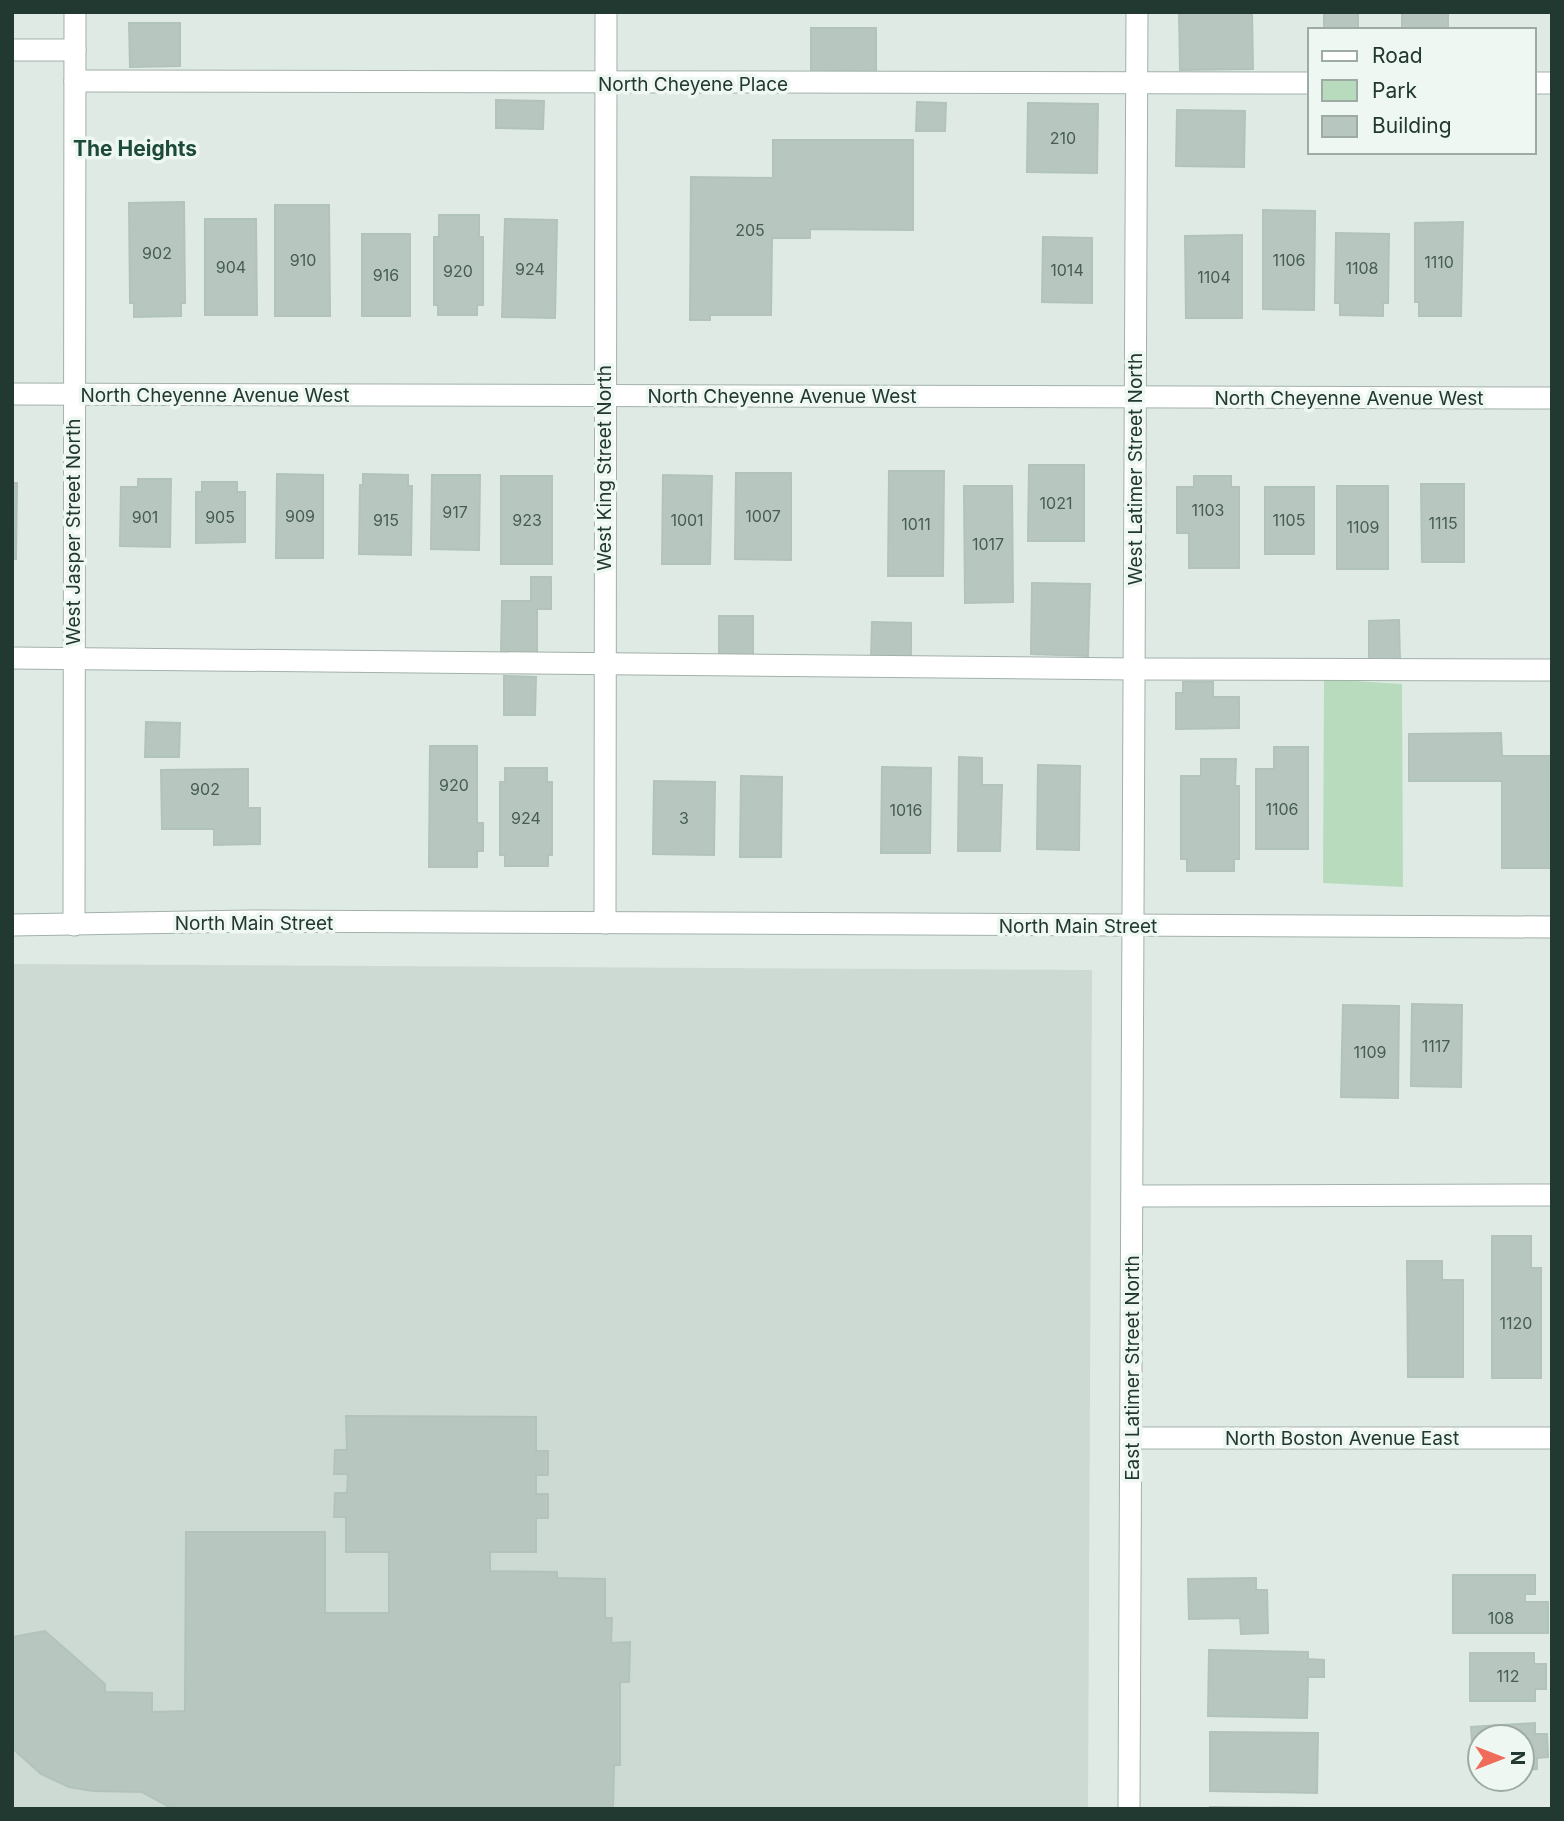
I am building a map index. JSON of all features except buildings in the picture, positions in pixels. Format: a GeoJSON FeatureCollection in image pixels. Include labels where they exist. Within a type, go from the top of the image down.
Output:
{"type":"FeatureCollection","features":[{"type":"Feature","properties":{"kind":"street","name":"West Jasper Street North"},"geometry":{"type":"LineString","coordinates":[[74,925],[72,658],[75,12]]}},
{"type":"Feature","properties":{"kind":"street","name":"West King Street North"},"geometry":{"type":"LineString","coordinates":[[604,923],[606,12]]}},
{"type":"Feature","properties":{"kind":"street","name":"West Latimer Street North"},"geometry":{"type":"LineString","coordinates":[[1133,927],[1138,12]]}},
{"type":"Feature","properties":{"kind":"street"},"geometry":{"type":"LineString","coordinates":[[12,50],[75,50]]}},
{"type":"Feature","properties":{"kind":"street","name":"North Cheyene Place"},"geometry":{"type":"LineString","coordinates":[[75,81],[605,84],[1308,83]]}},
{"type":"Feature","properties":{"kind":"street","name":"North Cheyenne Avenue West"},"geometry":{"type":"LineString","coordinates":[[12,394],[1552,398]]}},
{"type":"Feature","properties":{"kind":"street"},"geometry":{"type":"LineString","coordinates":[[12,658],[1134,669],[1552,670]]}},
{"type":"Feature","properties":{"kind":"street","name":"North Main Street"},"geometry":{"type":"LineString","coordinates":[[12,925],[251,921],[1552,927]]}},
{"type":"Feature","properties":{"kind":"street","name":"East Latimer Street North"},"geometry":{"type":"LineString","coordinates":[[1129,1809],[1133,1438],[1133,927]]}},
{"type":"Feature","properties":{"kind":"street"},"geometry":{"type":"LineString","coordinates":[[1132,1196],[1552,1195]]}},
{"type":"Feature","properties":{"kind":"street","name":"North Boston Avenue East"},"geometry":{"type":"LineString","coordinates":[[1133,1438],[1552,1438]]}},
{"type":"Feature","properties":{"kind":"shaded area"},"geometry":{"type":"Polygon","coordinates":[[[12,964],[1092,970],[1088,1809],[12,1809],[12,964]]]}},
{"type":"Feature","properties":{"kind":"green space"},"geometry":{"type":"Polygon","coordinates":[[[1324,679],[1402,684],[1403,887],[1323,883],[1324,679]]]}},
{"type":"Feature","properties":{"kind":"district","name":"The Heights"},"geometry":{"type":"Point","coordinates":[135,148]}}]}
